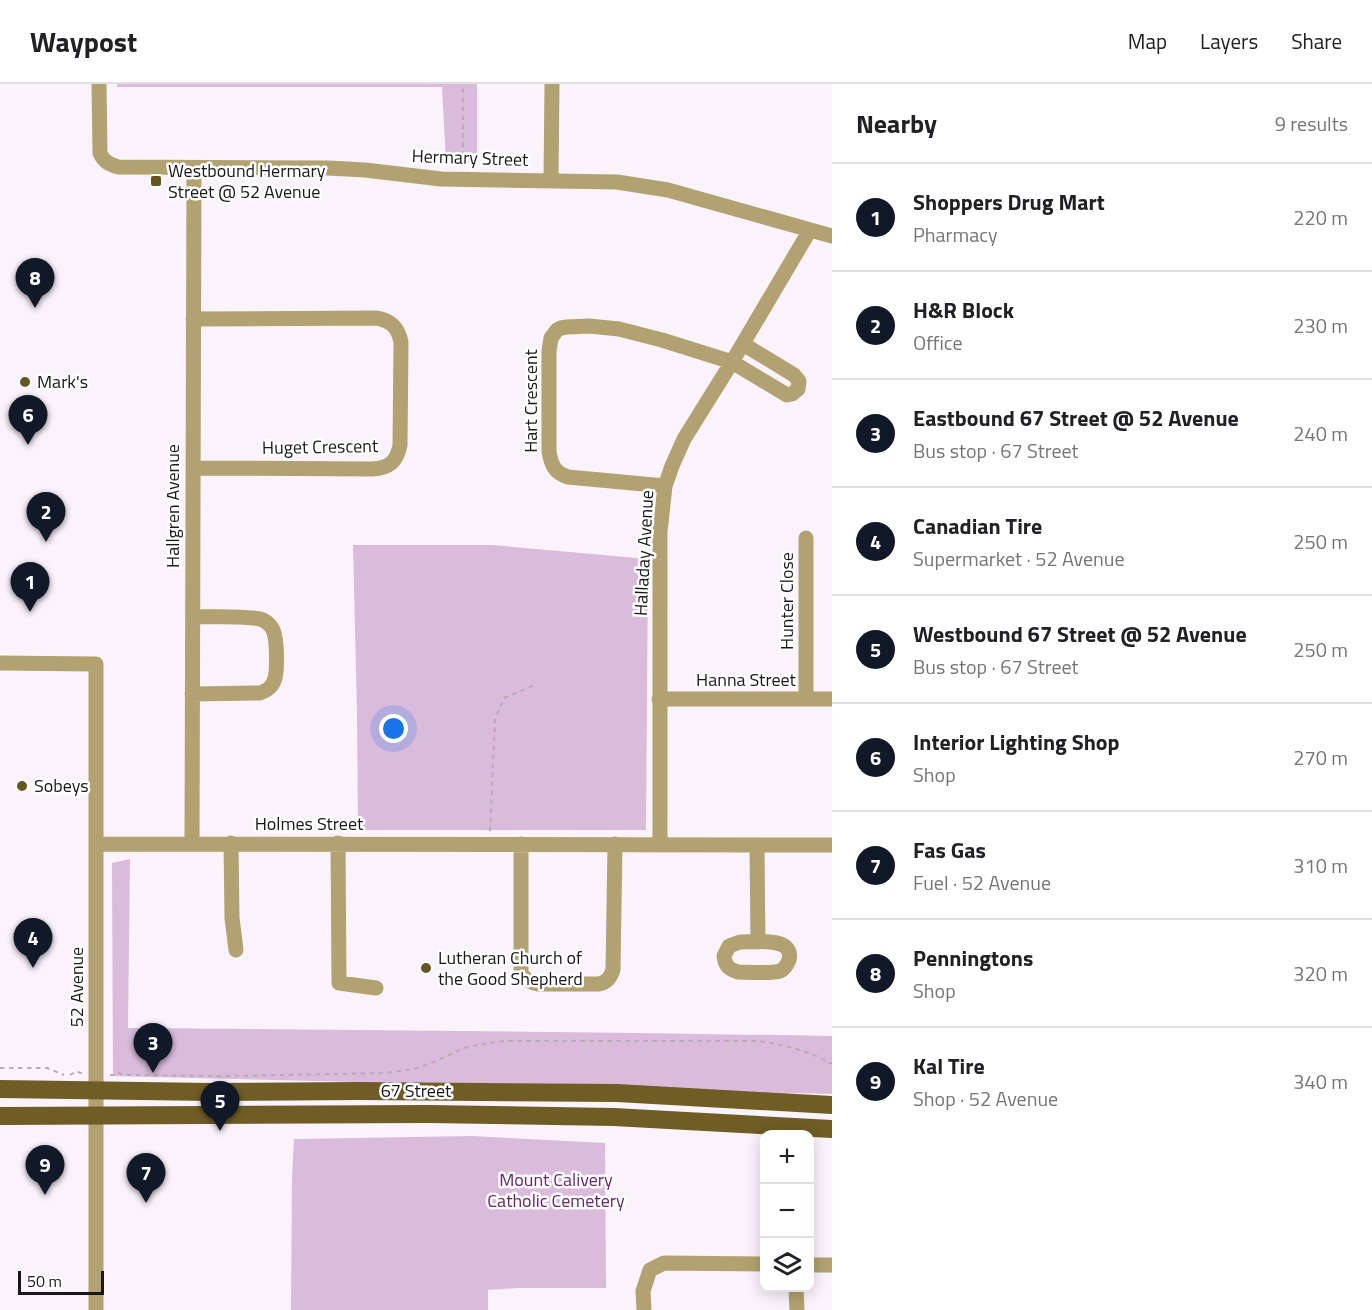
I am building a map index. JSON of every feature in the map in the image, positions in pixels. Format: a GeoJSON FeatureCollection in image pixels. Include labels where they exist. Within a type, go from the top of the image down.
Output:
{"type":"FeatureCollection","features":[{"type":"Feature","properties":{"kind":"main road","name":"67 Street"},"geometry":{"type":"LineString","coordinates":[[0,1089],[617,1093],[832,1105]]}},
{"type":"Feature","properties":{"kind":"main road","name":"67 Street"},"geometry":{"type":"LineString","coordinates":[[0,1116],[429,1113],[614,1117],[832,1128]]}},
{"type":"Feature","properties":{"kind":"street","name":"Hermary Street"},"geometry":{"type":"LineString","coordinates":[[99,84],[99,147],[103,159],[111,165],[123,168],[348,169],[463,180],[617,182],[668,190],[832,236]]}},
{"type":"Feature","properties":{"kind":"street"},"geometry":{"type":"LineString","coordinates":[[551,180],[552,84]]}},
{"type":"Feature","properties":{"kind":"street","name":"Hallgren Avenue"},"geometry":{"type":"LineString","coordinates":[[192,843],[194,168]]}},
{"type":"Feature","properties":{"kind":"street","name":"Halladay Avenue"},"geometry":{"type":"LineString","coordinates":[[660,844],[660,532],[665,486],[684,439],[810,230]]}},
{"type":"Feature","properties":{"kind":"street","name":"Huget Crescent"},"geometry":{"type":"LineString","coordinates":[[193,319],[382,319],[393,325],[401,342],[400,445],[396,459],[391,464],[372,469],[193,468]]}},
{"type":"Feature","properties":{"kind":"street","name":"Hart Crescent"},"geometry":{"type":"LineString","coordinates":[[665,486],[568,477],[561,475],[554,468],[549,451],[551,338],[557,330],[567,327],[590,326],[619,329],[732,362]]}},
{"type":"Feature","properties":{"kind":"street"},"geometry":{"type":"LineString","coordinates":[[732,362],[782,393],[792,394],[798,390],[799,381],[794,375],[743,344]]}},
{"type":"Feature","properties":{"kind":"street","name":"Hunter Close"},"geometry":{"type":"LineString","coordinates":[[807,538],[807,699]]}},
{"type":"Feature","properties":{"kind":"street"},"geometry":{"type":"LineString","coordinates":[[192,694],[260,693],[273,684],[276,672],[275,637],[273,629],[267,623],[249,618],[193,617]]}},
{"type":"Feature","properties":{"kind":"street","name":"52 Avenue"},"geometry":{"type":"LineString","coordinates":[[0,663],[96,664],[96,1310]]}},
{"type":"Feature","properties":{"kind":"street","name":"Hanna Street"},"geometry":{"type":"LineString","coordinates":[[659,699],[832,699]]}},
{"type":"Feature","properties":{"kind":"street"},"geometry":{"type":"LineString","coordinates":[[231,843],[232,918],[236,950]]}},
{"type":"Feature","properties":{"kind":"street"},"geometry":{"type":"LineString","coordinates":[[338,843],[339,983],[376,988]]}},
{"type":"Feature","properties":{"kind":"street","name":"Holmes Street"},"geometry":{"type":"LineString","coordinates":[[97,844],[832,845]]}},
{"type":"Feature","properties":{"kind":"street"},"geometry":{"type":"LineString","coordinates":[[521,844],[521,972],[524,978],[537,984],[599,984],[606,982],[613,970],[615,844]]}},
{"type":"Feature","properties":{"kind":"street"},"geometry":{"type":"LineString","coordinates":[[757,845],[758,942]]}},
{"type":"Feature","properties":{"kind":"street"},"geometry":{"type":"LineString","coordinates":[[644,1310],[643,1291],[650,1270],[664,1263],[760,1264]]}},
{"type":"Feature","properties":{"kind":"street"},"geometry":{"type":"LineString","coordinates":[[814,1265],[832,1265]]}},
{"type":"Feature","properties":{"kind":"street"},"geometry":{"type":"LineString","coordinates":[[796,1292],[797,1310]]}},
{"type":"Feature","properties":{"kind":"path"},"geometry":{"type":"LineString","coordinates":[[463,84],[463,180]]}},
{"type":"Feature","properties":{"kind":"path"},"geometry":{"type":"LineString","coordinates":[[489,844],[495,719],[504,698],[537,684]]}},
{"type":"Feature","properties":{"kind":"path"},"geometry":{"type":"LineString","coordinates":[[119,1073],[123,1075],[228,1076],[393,1073],[421,1066],[464,1048],[506,1041],[757,1041],[796,1048],[832,1064]]}},
{"type":"Feature","properties":{"kind":"path"},"geometry":{"type":"LineString","coordinates":[[0,1068],[47,1068],[67,1075],[77,1071],[80,1073]]}},
{"type":"Feature","properties":{"kind":"green space"},"geometry":{"type":"Polygon","coordinates":[[[117,84],[477,84],[477,163],[446,164],[442,87],[117,87],[117,84]]]}},
{"type":"Feature","properties":{"kind":"green space"},"geometry":{"type":"Polygon","coordinates":[[[353,545],[492,545],[648,559],[646,830],[358,830],[353,545]]]}},
{"type":"Feature","properties":{"kind":"green space"},"geometry":{"type":"Polygon","coordinates":[[[130,859],[128,1028],[832,1036],[832,1094],[113,1076],[112,863],[130,859]]]}},
{"type":"Feature","properties":{"kind":"green space","name":"Mount Calivery Catholic Cemetery"},"geometry":{"type":"Polygon","coordinates":[[[472,1136],[605,1143],[606,1288],[488,1290],[488,1310],[291,1310],[294,1139],[472,1136]]]}},
{"type":"Feature","properties":{"kind":"place","name":"Westbound Hermary Street @ 52 Avenue"},"geometry":{"type":"Point","coordinates":[156,181]}},
{"type":"Feature","properties":{"kind":"place","name":"Penningtons"},"geometry":{"type":"Point","coordinates":[35,308]}},
{"type":"Feature","properties":{"kind":"place","name":"Mark's"},"geometry":{"type":"Point","coordinates":[25,382]}},
{"type":"Feature","properties":{"kind":"place","name":"Interior Lighting Shop"},"geometry":{"type":"Point","coordinates":[28,445]}},
{"type":"Feature","properties":{"kind":"place","name":"H&R Block"},"geometry":{"type":"Point","coordinates":[46,542]}},
{"type":"Feature","properties":{"kind":"place","name":"Shoppers Drug Mart"},"geometry":{"type":"Point","coordinates":[30,612]}},
{"type":"Feature","properties":{"kind":"place","name":"Sobeys"},"geometry":{"type":"Point","coordinates":[22,786]}},
{"type":"Feature","properties":{"kind":"place","name":"Canadian Tire"},"geometry":{"type":"Point","coordinates":[33,968]}},
{"type":"Feature","properties":{"kind":"place","name":"Lutheran Church of the Good Shepherd"},"geometry":{"type":"Point","coordinates":[426,968]}},
{"type":"Feature","properties":{"kind":"place","name":"Eastbound 67 Street @ 52 Avenue"},"geometry":{"type":"Point","coordinates":[153,1073]}},
{"type":"Feature","properties":{"kind":"place","name":"Westbound 67 Street @ 52 Avenue"},"geometry":{"type":"Point","coordinates":[220,1131]}},
{"type":"Feature","properties":{"kind":"place","name":"Kal Tire"},"geometry":{"type":"Point","coordinates":[45,1195]}},
{"type":"Feature","properties":{"kind":"place","name":"Fas Gas"},"geometry":{"type":"Point","coordinates":[146,1203]}}]}
